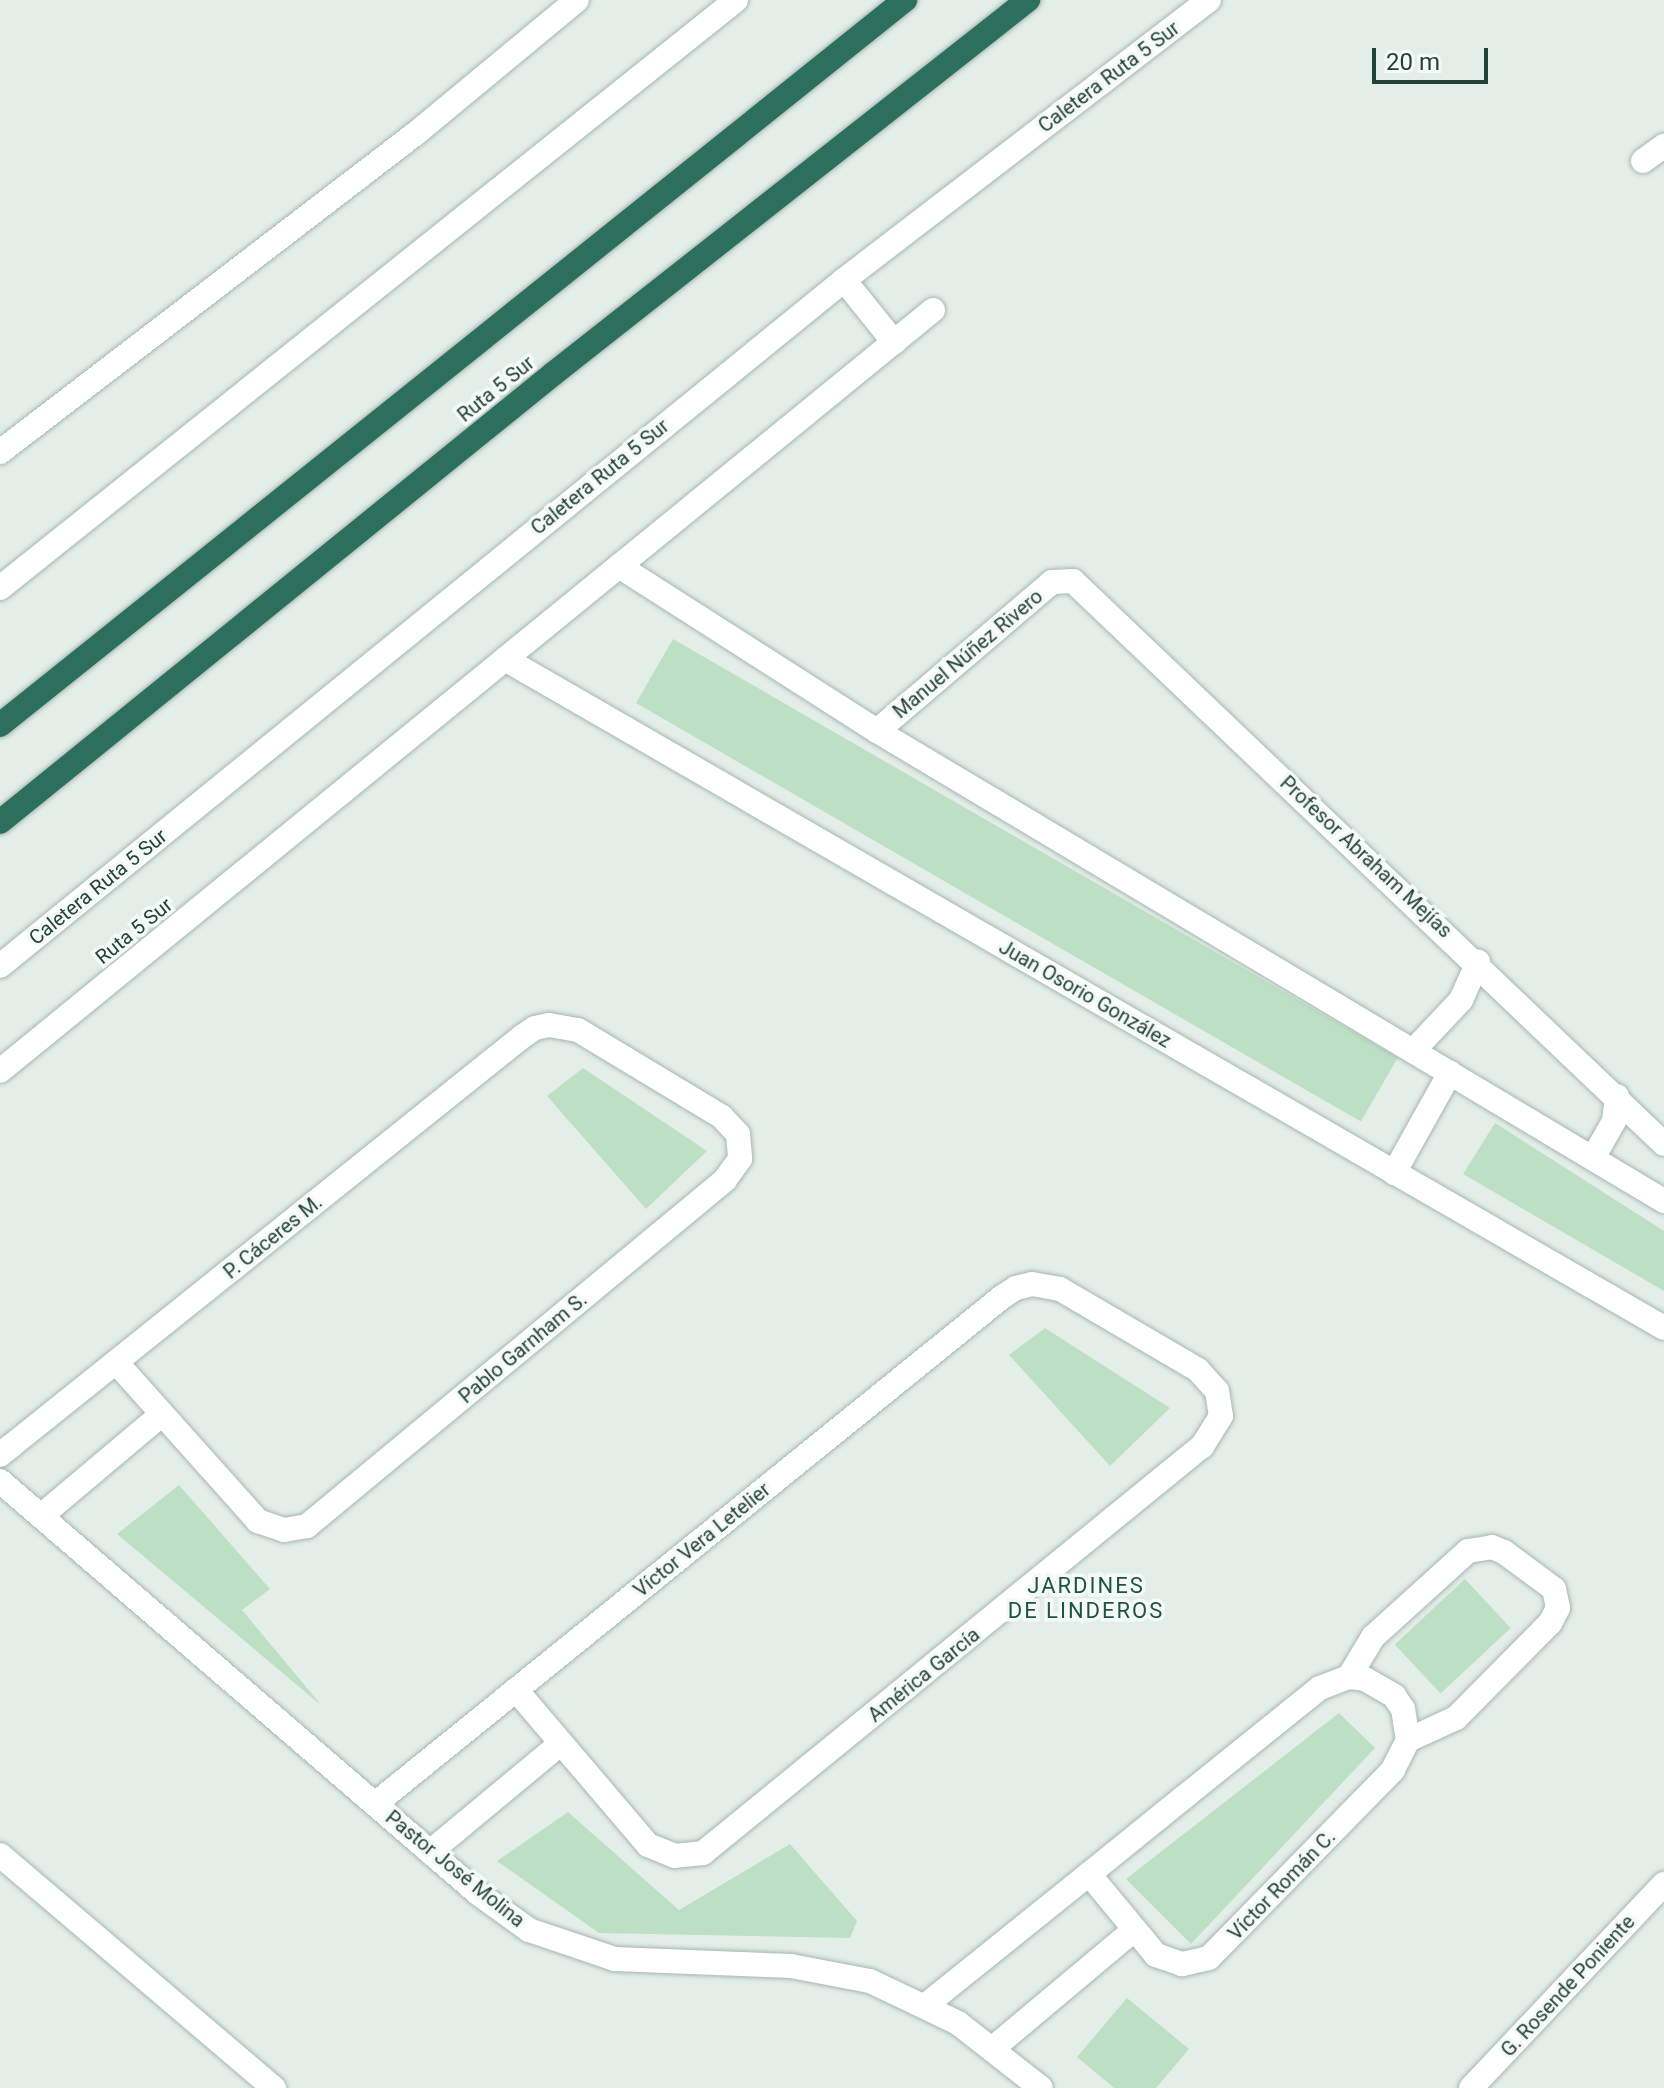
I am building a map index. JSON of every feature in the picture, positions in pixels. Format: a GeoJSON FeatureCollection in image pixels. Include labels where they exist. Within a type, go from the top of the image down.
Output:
{"type":"FeatureCollection","features":[{"type":"Feature","properties":{"kind":"highway"},"geometry":{"type":"LineString","coordinates":[[0,725],[905,0]]}},
{"type":"Feature","properties":{"kind":"highway","name":"Ruta 5 Sur"},"geometry":{"type":"LineString","coordinates":[[0,822],[553,374],[1028,0]]}},
{"type":"Feature","properties":{"kind":"street"},"geometry":{"type":"LineString","coordinates":[[0,452],[403,144],[577,0]]}},
{"type":"Feature","properties":{"kind":"street"},"geometry":{"type":"LineString","coordinates":[[0,588],[736,0]]}},
{"type":"Feature","properties":{"kind":"street","name":"Caletera Ruta 5 Sur"},"geometry":{"type":"LineString","coordinates":[[0,966],[844,280],[1209,0]]}},
{"type":"Feature","properties":{"kind":"street"},"geometry":{"type":"LineString","coordinates":[[1643,161],[1664,146]]}},
{"type":"Feature","properties":{"kind":"street"},"geometry":{"type":"LineString","coordinates":[[844,280],[894,342]]}},
{"type":"Feature","properties":{"kind":"street","name":"Ruta 5 Sur"},"geometry":{"type":"LineString","coordinates":[[0,1071],[933,310]]}},
{"type":"Feature","properties":{"kind":"street"},"geometry":{"type":"LineString","coordinates":[[619,566],[877,731],[1664,1201]]}},
{"type":"Feature","properties":{"kind":"street","name":"Manuel Núñez Rivero"},"geometry":{"type":"LineString","coordinates":[[877,731],[1061,579]]}},
{"type":"Feature","properties":{"kind":"street","name":"Profesor Abraham Mejías"},"geometry":{"type":"LineString","coordinates":[[1061,579],[1073,581],[1478,962],[1664,1144]]}},
{"type":"Feature","properties":{"kind":"street","name":"Juan Osorio González"},"geometry":{"type":"LineString","coordinates":[[505,659],[1664,1328]]}},
{"type":"Feature","properties":{"kind":"street"},"geometry":{"type":"LineString","coordinates":[[1413,1051],[1466,993],[1478,962]]}},
{"type":"Feature","properties":{"kind":"street","name":"Pablo Garnham S."},"geometry":{"type":"LineString","coordinates":[[162,1414],[258,1521],[284,1530],[316,1520],[725,1180],[740,1159],[741,1145],[722,1117],[578,1030],[549,1025]]}},
{"type":"Feature","properties":{"kind":"street","name":"P. Cáceres M."},"geometry":{"type":"LineString","coordinates":[[0,1455],[523,1036],[549,1025]]}},
{"type":"Feature","properties":{"kind":"street"},"geometry":{"type":"LineString","coordinates":[[1394,1173],[1450,1073]]}},
{"type":"Feature","properties":{"kind":"street"},"geometry":{"type":"LineString","coordinates":[[1593,1158],[1614,1121],[1617,1096]]}},
{"type":"Feature","properties":{"kind":"street","name":"América García"},"geometry":{"type":"LineString","coordinates":[[560,1744],[637,1835],[675,1856],[715,1847],[1211,1438],[1222,1404],[1209,1379],[1060,1289],[1032,1284]]}},
{"type":"Feature","properties":{"kind":"street","name":"Víctor Vera Letelier"},"geometry":{"type":"LineString","coordinates":[[375,1804],[1002,1297],[1032,1284]]}},
{"type":"Feature","properties":{"kind":"street"},"geometry":{"type":"LineString","coordinates":[[41,1516],[162,1414],[116,1362]]}},
{"type":"Feature","properties":{"kind":"street","name":"Pastor José Molina"},"geometry":{"type":"LineString","coordinates":[[0,1481],[503,1914],[585,1953],[646,1961],[791,1966],[870,1981],[926,2005],[992,2049],[1041,2088]]}},
{"type":"Feature","properties":{"kind":"street"},"geometry":{"type":"LineString","coordinates":[[926,2005],[1320,1688],[1349,1677],[1365,1679],[1394,1696],[1408,1724],[1408,1740],[1456,1718],[1550,1623],[1558,1608],[1554,1589],[1504,1552],[1492,1547],[1468,1551],[1373,1637],[1349,1677]]}},
{"type":"Feature","properties":{"kind":"street"},"geometry":{"type":"LineString","coordinates":[[430,1852],[560,1744],[516,1690]]}},
{"type":"Feature","properties":{"kind":"street","name":"Víctor Román C."},"geometry":{"type":"LineString","coordinates":[[1089,1874],[1134,1930],[1168,1962],[1196,1963],[1209,1958],[1393,1770],[1408,1740]]}},
{"type":"Feature","properties":{"kind":"street"},"geometry":{"type":"LineString","coordinates":[[0,1855],[274,2088]]}},
{"type":"Feature","properties":{"kind":"street","name":"G. Rosende Poniente"},"geometry":{"type":"LineString","coordinates":[[1471,2088],[1664,1884]]}},
{"type":"Feature","properties":{"kind":"street"},"geometry":{"type":"LineString","coordinates":[[992,2049],[1134,1930]]}},
{"type":"Feature","properties":{"kind":"green space"},"geometry":{"type":"Polygon","coordinates":[[[673,639],[1398,1058],[1361,1122],[636,703],[673,639]]]}},
{"type":"Feature","properties":{"kind":"green space"},"geometry":{"type":"Polygon","coordinates":[[[583,1068],[707,1151],[646,1209],[547,1096],[583,1068]]]}},
{"type":"Feature","properties":{"kind":"green space"},"geometry":{"type":"Polygon","coordinates":[[[1495,1123],[1664,1231],[1664,1291],[1463,1174],[1495,1123]]]}},
{"type":"Feature","properties":{"kind":"green space"},"geometry":{"type":"Polygon","coordinates":[[[1045,1328],[1170,1408],[1110,1466],[1009,1355],[1045,1328]]]}},
{"type":"Feature","properties":{"kind":"green space"},"geometry":{"type":"Polygon","coordinates":[[[179,1485],[270,1589],[242,1610],[322,1706],[117,1534],[179,1485]]]}},
{"type":"Feature","properties":{"kind":"green space"},"geometry":{"type":"Polygon","coordinates":[[[1465,1579],[1511,1628],[1440,1693],[1395,1644],[1465,1579]]]}},
{"type":"Feature","properties":{"kind":"green space"},"geometry":{"type":"Polygon","coordinates":[[[1339,1713],[1375,1748],[1191,1944],[1126,1879],[1339,1713]]]}},
{"type":"Feature","properties":{"kind":"green space"},"geometry":{"type":"Polygon","coordinates":[[[568,1812],[679,1910],[790,1844],[857,1921],[850,1938],[599,1933],[497,1861],[568,1812]]]}},
{"type":"Feature","properties":{"kind":"green space"},"geometry":{"type":"Polygon","coordinates":[[[1127,1998],[1189,2049],[1156,2088],[1114,2088],[1077,2057],[1127,1998]]]}},
{"type":"Feature","properties":{"kind":"district","name":"JARDINES DE LINDEROS"},"geometry":{"type":"Point","coordinates":[1086,1598]}}]}
